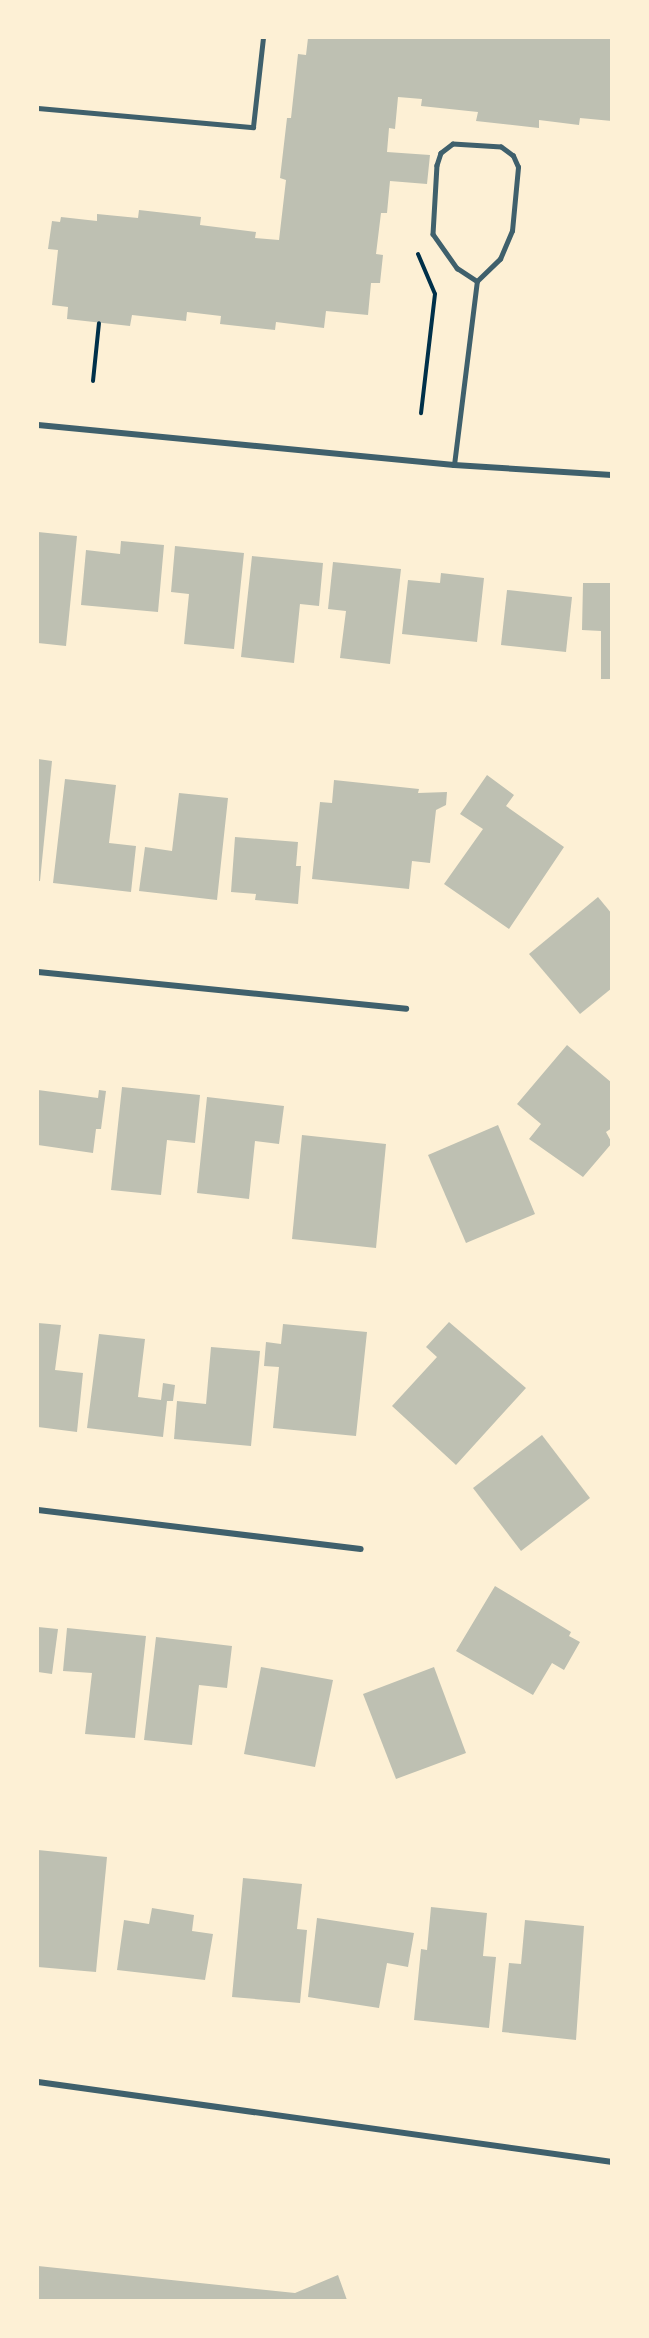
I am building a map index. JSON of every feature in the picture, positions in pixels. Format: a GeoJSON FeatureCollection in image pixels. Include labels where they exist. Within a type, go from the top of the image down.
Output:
{"type":"FeatureCollection","features":[{"type":"Feature","properties":{"kind":"street"},"geometry":{"type":"LineString","coordinates":[[38,425],[454,465],[612,475]]}},
{"type":"Feature","properties":{"kind":"street"},"geometry":{"type":"LineString","coordinates":[[38,972],[406,1009]]}},
{"type":"Feature","properties":{"kind":"street"},"geometry":{"type":"LineString","coordinates":[[38,1510],[361,1549]]}},
{"type":"Feature","properties":{"kind":"street"},"geometry":{"type":"LineString","coordinates":[[38,2082],[612,2162]]}},
{"type":"Feature","properties":{"kind":"lane"},"geometry":{"type":"LineString","coordinates":[[38,108],[253,127],[263,38]]}},
{"type":"Feature","properties":{"kind":"lane"},"geometry":{"type":"LineString","coordinates":[[454,465],[477,281],[500,259],[512,231],[518,167],[513,156],[501,147],[453,144],[441,153],[437,165],[433,234],[457,268],[477,281]]}},
{"type":"Feature","properties":{"kind":"path"},"geometry":{"type":"LineString","coordinates":[[414,244],[435,294],[422,413]]}},
{"type":"Feature","properties":{"kind":"path"},"geometry":{"type":"LineString","coordinates":[[93,381],[99,323]]}},
{"type":"Feature","properties":{"kind":"building"},"geometry":{"type":"Polygon","coordinates":[[[308,38],[612,38],[612,121],[580,118],[579,125],[539,120],[539,128],[476,121],[478,112],[421,106],[422,99],[398,97],[395,129],[389,128],[387,152],[430,155],[427,184],[390,181],[387,213],[381,213],[376,254],[383,255],[380,283],[371,283],[368,315],[326,311],[324,328],[276,322],[275,330],[220,324],[221,316],[187,312],[186,321],[132,315],[130,326],[67,319],[68,307],[52,305],[58,250],[48,249],[52,221],[60,222],[61,217],[97,221],[97,214],[138,218],[139,210],[201,217],[200,225],[256,232],[255,238],[279,240],[286,180],[280,178],[287,118],[291,118],[298,54],[306,55],[308,38]]]}},
{"type":"Feature","properties":{"kind":"building"},"geometry":{"type":"Polygon","coordinates":[[[38,532],[77,536],[66,646],[38,643],[38,532]]]}},
{"type":"Feature","properties":{"kind":"building"},"geometry":{"type":"Polygon","coordinates":[[[121,541],[164,545],[158,612],[81,605],[86,550],[120,554],[121,541]]]}},
{"type":"Feature","properties":{"kind":"building"},"geometry":{"type":"Polygon","coordinates":[[[175,546],[244,553],[234,649],[184,644],[189,594],[171,592],[175,546]]]}},
{"type":"Feature","properties":{"kind":"building"},"geometry":{"type":"Polygon","coordinates":[[[252,556],[323,563],[319,606],[300,604],[294,663],[241,657],[252,556]]]}},
{"type":"Feature","properties":{"kind":"building"},"geometry":{"type":"Polygon","coordinates":[[[333,562],[401,569],[390,664],[340,658],[346,611],[328,609],[333,562]]]}},
{"type":"Feature","properties":{"kind":"building"},"geometry":{"type":"Polygon","coordinates":[[[441,573],[484,578],[477,642],[402,634],[408,580],[440,583],[441,573]]]}},
{"type":"Feature","properties":{"kind":"building"},"geometry":{"type":"Polygon","coordinates":[[[583,583],[612,583],[612,679],[601,679],[601,631],[582,630],[583,583]]]}},
{"type":"Feature","properties":{"kind":"building"},"geometry":{"type":"Polygon","coordinates":[[[507,590],[572,597],[566,652],[501,645],[507,590]]]}},
{"type":"Feature","properties":{"kind":"building"},"geometry":{"type":"Polygon","coordinates":[[[38,759],[52,761],[40,881],[38,881],[38,759]]]}},
{"type":"Feature","properties":{"kind":"building"},"geometry":{"type":"Polygon","coordinates":[[[487,775],[514,795],[506,806],[564,847],[509,929],[444,884],[483,829],[460,814],[487,775]]]}},
{"type":"Feature","properties":{"kind":"building"},"geometry":{"type":"Polygon","coordinates":[[[65,779],[116,785],[109,843],[136,846],[131,892],[53,883],[65,779]]]}},
{"type":"Feature","properties":{"kind":"building"},"geometry":{"type":"Polygon","coordinates":[[[334,780],[419,789],[418,793],[447,792],[446,805],[436,810],[430,863],[412,861],[409,889],[312,879],[320,802],[332,803],[334,780]]]}},
{"type":"Feature","properties":{"kind":"building"},"geometry":{"type":"Polygon","coordinates":[[[179,793],[228,798],[217,900],[139,891],[145,847],[172,851],[179,793]]]}},
{"type":"Feature","properties":{"kind":"building"},"geometry":{"type":"Polygon","coordinates":[[[235,837],[298,842],[296,866],[301,866],[298,904],[255,900],[256,894],[231,892],[235,837]]]}},
{"type":"Feature","properties":{"kind":"building"},"geometry":{"type":"Polygon","coordinates":[[[598,897],[612,914],[612,988],[580,1014],[529,954],[598,897]]]}},
{"type":"Feature","properties":{"kind":"building"},"geometry":{"type":"Polygon","coordinates":[[[567,1045],[612,1083],[612,1128],[606,1132],[612,1143],[583,1177],[529,1139],[541,1124],[517,1104],[567,1045]]]}},
{"type":"Feature","properties":{"kind":"building"},"geometry":{"type":"Polygon","coordinates":[[[122,1087],[200,1095],[195,1143],[167,1140],[161,1195],[111,1190],[122,1087]]]}},
{"type":"Feature","properties":{"kind":"building"},"geometry":{"type":"Polygon","coordinates":[[[38,1090],[98,1098],[99,1090],[106,1091],[101,1129],[96,1129],[93,1153],[38,1145],[38,1090]]]}},
{"type":"Feature","properties":{"kind":"building"},"geometry":{"type":"Polygon","coordinates":[[[207,1097],[284,1106],[279,1144],[255,1141],[249,1199],[197,1193],[207,1097]]]}},
{"type":"Feature","properties":{"kind":"building"},"geometry":{"type":"Polygon","coordinates":[[[498,1125],[535,1214],[466,1243],[428,1155],[498,1125]]]}},
{"type":"Feature","properties":{"kind":"building"},"geometry":{"type":"Polygon","coordinates":[[[302,1135],[386,1144],[376,1248],[292,1239],[302,1135]]]}},
{"type":"Feature","properties":{"kind":"building"},"geometry":{"type":"Polygon","coordinates":[[[449,1322],[526,1388],[456,1465],[392,1406],[437,1357],[426,1347],[449,1322]]]}},
{"type":"Feature","properties":{"kind":"building"},"geometry":{"type":"Polygon","coordinates":[[[38,1323],[61,1325],[55,1370],[83,1373],[77,1432],[38,1427],[38,1323]]]}},
{"type":"Feature","properties":{"kind":"building"},"geometry":{"type":"Polygon","coordinates":[[[283,1324],[367,1332],[356,1436],[273,1428],[279,1367],[264,1366],[266,1342],[281,1344],[283,1324]]]}},
{"type":"Feature","properties":{"kind":"building"},"geometry":{"type":"Polygon","coordinates":[[[99,1334],[145,1339],[138,1397],[161,1400],[163,1383],[175,1385],[173,1401],[167,1401],[163,1437],[87,1428],[99,1334]]]}},
{"type":"Feature","properties":{"kind":"building"},"geometry":{"type":"Polygon","coordinates":[[[211,1347],[260,1351],[251,1446],[174,1439],[177,1401],[206,1404],[211,1347]]]}},
{"type":"Feature","properties":{"kind":"building"},"geometry":{"type":"Polygon","coordinates":[[[542,1435],[590,1498],[521,1551],[473,1488],[542,1435]]]}},
{"type":"Feature","properties":{"kind":"building"},"geometry":{"type":"Polygon","coordinates":[[[495,1586],[571,1632],[569,1636],[580,1642],[564,1670],[552,1663],[533,1695],[456,1651],[495,1586]]]}},
{"type":"Feature","properties":{"kind":"building"},"geometry":{"type":"Polygon","coordinates":[[[38,1627],[58,1629],[52,1674],[38,1672],[38,1627]]]}},
{"type":"Feature","properties":{"kind":"building"},"geometry":{"type":"Polygon","coordinates":[[[67,1628],[146,1636],[135,1738],[85,1734],[92,1673],[63,1671],[67,1628]]]}},
{"type":"Feature","properties":{"kind":"building"},"geometry":{"type":"Polygon","coordinates":[[[156,1637],[232,1646],[227,1688],[199,1685],[192,1745],[144,1740],[156,1637]]]}},
{"type":"Feature","properties":{"kind":"building"},"geometry":{"type":"Polygon","coordinates":[[[261,1667],[333,1680],[315,1767],[244,1754],[261,1667]]]}},
{"type":"Feature","properties":{"kind":"building"},"geometry":{"type":"Polygon","coordinates":[[[434,1667],[466,1753],[396,1779],[363,1694],[434,1667]]]}},
{"type":"Feature","properties":{"kind":"building"},"geometry":{"type":"Polygon","coordinates":[[[38,1850],[107,1857],[96,1972],[38,1967],[38,1850]]]}},
{"type":"Feature","properties":{"kind":"building"},"geometry":{"type":"Polygon","coordinates":[[[243,1878],[302,1884],[297,1929],[307,1930],[300,2003],[232,1997],[243,1878]]]}},
{"type":"Feature","properties":{"kind":"building"},"geometry":{"type":"Polygon","coordinates":[[[431,1907],[487,1913],[483,1956],[496,1957],[489,2028],[414,2020],[421,1949],[427,1950],[431,1907]]]}},
{"type":"Feature","properties":{"kind":"building"},"geometry":{"type":"Polygon","coordinates":[[[152,1908],[194,1915],[192,1931],[213,1934],[205,1980],[117,1970],[124,1920],[149,1924],[152,1908]]]}},
{"type":"Feature","properties":{"kind":"building"},"geometry":{"type":"Polygon","coordinates":[[[317,1918],[414,1933],[408,1967],[387,1963],[379,2008],[308,1997],[317,1918]]]}},
{"type":"Feature","properties":{"kind":"building"},"geometry":{"type":"Polygon","coordinates":[[[525,1920],[584,1926],[576,2040],[502,2032],[509,1963],[521,1964],[525,1920]]]}},
{"type":"Feature","properties":{"kind":"building"},"geometry":{"type":"Polygon","coordinates":[[[38,2266],[295,2293],[338,2275],[347,2300],[38,2300],[38,2266]]]}}]}
